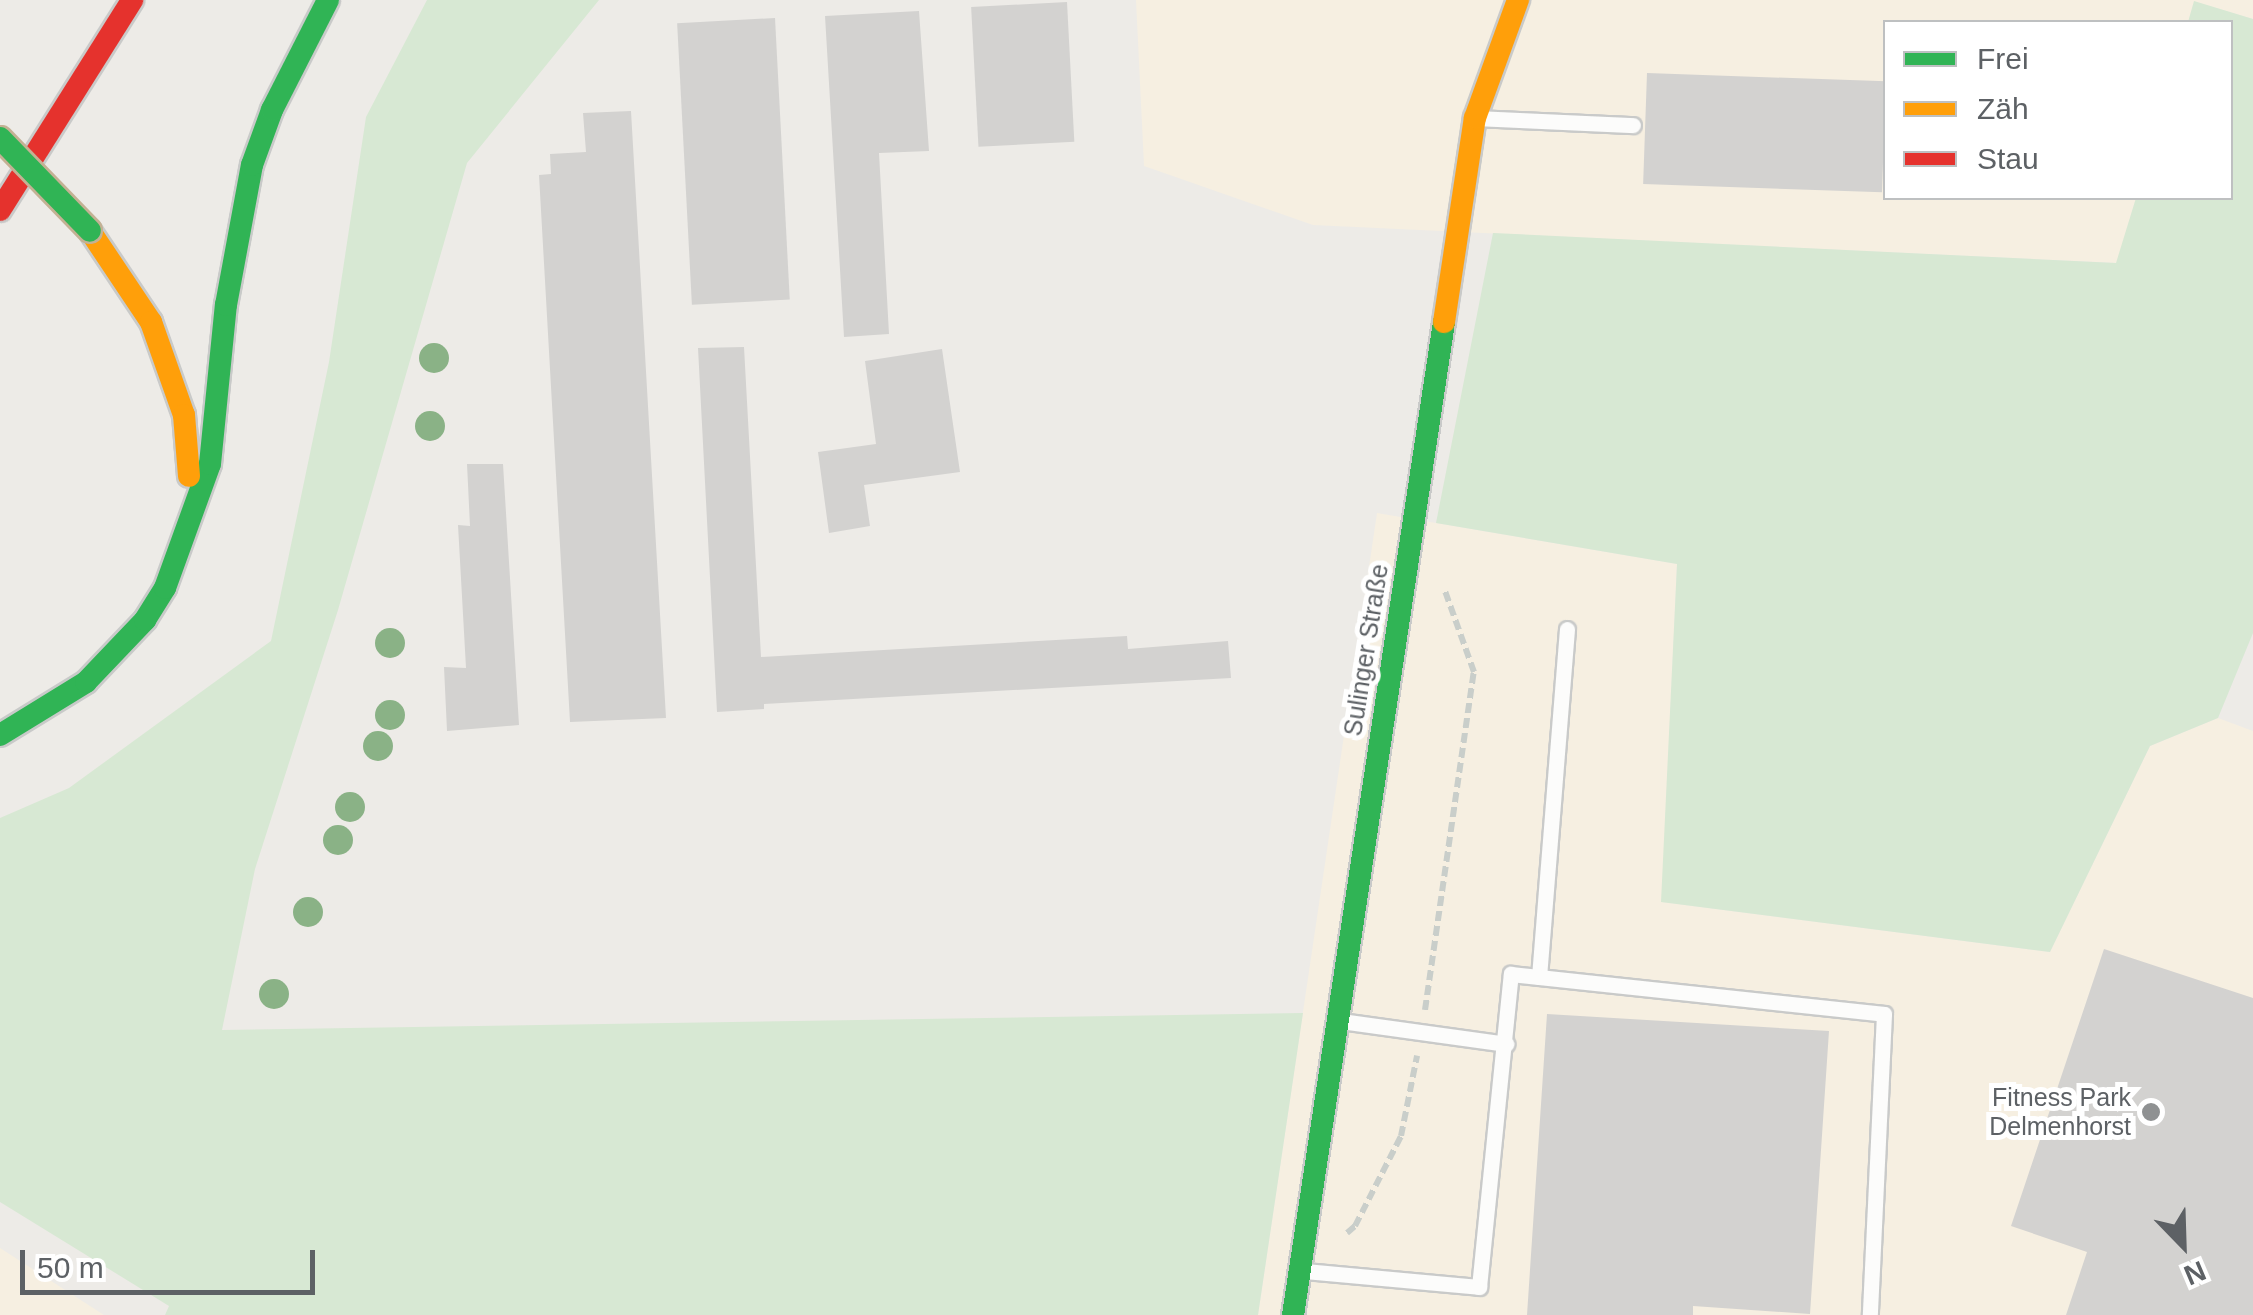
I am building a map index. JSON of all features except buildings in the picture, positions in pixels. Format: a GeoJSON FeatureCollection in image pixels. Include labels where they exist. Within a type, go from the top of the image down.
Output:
{"type":"FeatureCollection","features":[{"type":"Feature","properties":{"kind":"main road"},"geometry":{"type":"LineString","coordinates":[[0,210],[132,0]]}},
{"type":"Feature","properties":{"kind":"main road"},"geometry":{"type":"LineString","coordinates":[[0,734],[86,682],[116,654],[146,620],[180,553],[213,450],[226,305],[252,165],[272,110],[328,0]]}},
{"type":"Feature","properties":{"kind":"main road","name":"Sulinger Straße"},"geometry":{"type":"LineString","coordinates":[[1293,1315],[1475,118],[1518,0]]}},
{"type":"Feature","properties":{"kind":"main road"},"geometry":{"type":"LineString","coordinates":[[0,138],[90,231],[151,322],[184,416],[189,496],[180,553]]}},
{"type":"Feature","properties":{"kind":"lane"},"geometry":{"type":"LineString","coordinates":[[1475,118],[1632,125]]}},
{"type":"Feature","properties":{"kind":"lane"},"geometry":{"type":"LineString","coordinates":[[1539,977],[1567,629]]}},
{"type":"Feature","properties":{"kind":"lane"},"geometry":{"type":"LineString","coordinates":[[1300,1271],[1478,1287],[1511,974],[1884,1014],[1870,1315]]}},
{"type":"Feature","properties":{"kind":"lane"},"geometry":{"type":"LineString","coordinates":[[1338,1020],[1506,1044]]}},
{"type":"Feature","properties":{"kind":"path"},"geometry":{"type":"LineString","coordinates":[[1341,1238],[1355,1226],[1400,1136],[1422,1033],[1474,672],[1442,581]]}},
{"type":"Feature","properties":{"kind":"shaded area"},"geometry":{"type":"Polygon","coordinates":[[[1136,0],[2253,0],[2253,19],[2195,2],[2189,20],[1883,20],[1883,200],[2135,200],[2117,263],[1313,225],[1144,166],[1136,0]]]}},
{"type":"Feature","properties":{"kind":"shaded area"},"geometry":{"type":"Polygon","coordinates":[[[1377,513],[1677,564],[1662,902],[2050,952],[2150,746],[2218,718],[2253,731],[2253,1315],[1258,1315],[1377,513]]]}},
{"type":"Feature","properties":{"kind":"shaded area"},"geometry":{"type":"Polygon","coordinates":[[[0,1248],[104,1315],[0,1315],[0,1248]]]}},
{"type":"Feature","properties":{"kind":"green space"},"geometry":{"type":"Polygon","coordinates":[[[427,0],[599,0],[467,163],[338,610],[255,869],[222,1030],[1303,1013],[1258,1315],[165,1315],[169,1306],[0,1202],[0,818],[69,788],[271,641],[329,362],[366,117],[427,0]]]}},
{"type":"Feature","properties":{"kind":"green space"},"geometry":{"type":"Polygon","coordinates":[[[2194,1],[2253,19],[2253,633],[2218,718],[2150,746],[2050,952],[1661,902],[1677,564],[1436,523],[1493,233],[2116,263],[2135,200],[2233,200],[2233,20],[2189,20],[2194,1]]]}},
{"type":"Feature","properties":{"kind":"traffic: fast"},"geometry":{"type":"LineString","coordinates":[[0,735],[86,682],[145,620],[165,588],[210,464],[226,305],[252,165],[272,110],[328,0]]}},
{"type":"Feature","properties":{"kind":"traffic: fast"},"geometry":{"type":"LineString","coordinates":[[0,138],[90,231]]}},
{"type":"Feature","properties":{"kind":"traffic: fast"},"geometry":{"type":"LineString","coordinates":[[1293,1315],[1444,322]]}},
{"type":"Feature","properties":{"kind":"traffic: slow"},"geometry":{"type":"LineString","coordinates":[[1444,322],[1475,118],[1518,0]]}},
{"type":"Feature","properties":{"kind":"traffic: slow"},"geometry":{"type":"LineString","coordinates":[[90,231],[151,322],[184,415],[189,476]]}},
{"type":"Feature","properties":{"kind":"traffic: jam"},"geometry":{"type":"LineString","coordinates":[[0,210],[132,0]]}},
{"type":"Feature","properties":{"kind":"place","name":"Fitness Park Delmenhorst"},"geometry":{"type":"Point","coordinates":[2151,1112]}}]}
